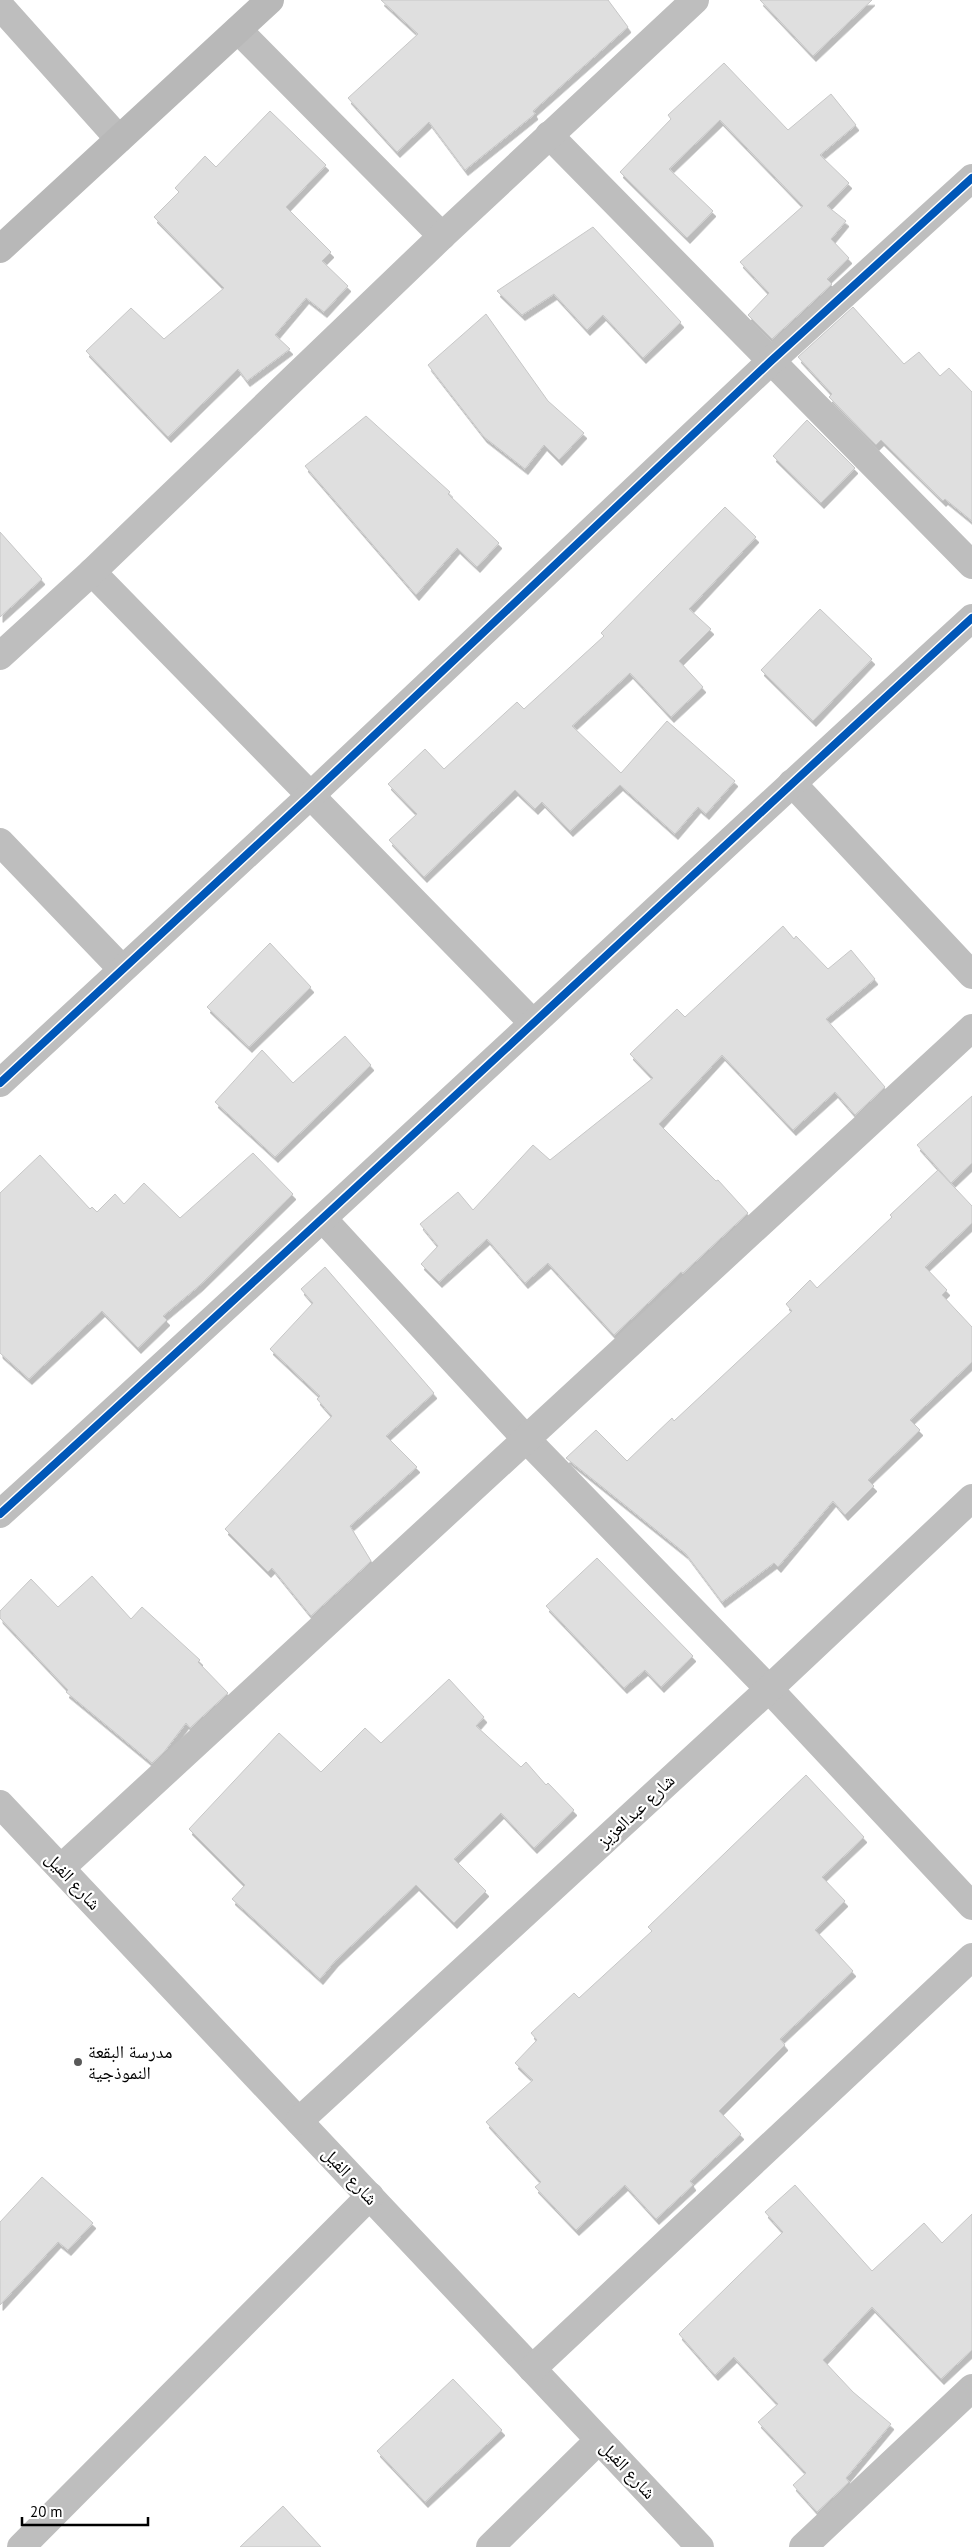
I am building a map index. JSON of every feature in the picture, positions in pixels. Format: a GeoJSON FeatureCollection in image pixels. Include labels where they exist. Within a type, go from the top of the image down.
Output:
{"type":"FeatureCollection","features":[{"type":"Feature","properties":{"kind":"street"},"geometry":{"type":"LineString","coordinates":[[0,249],[270,0]]}},
{"type":"Feature","properties":{"kind":"street"},"geometry":{"type":"LineString","coordinates":[[0,656],[92,572],[442,236],[695,0]]}},
{"type":"Feature","properties":{"kind":"street"},"geometry":{"type":"LineString","coordinates":[[0,6],[119,139]]}},
{"type":"Feature","properties":{"kind":"street"},"geometry":{"type":"LineString","coordinates":[[238,30],[442,236]]}},
{"type":"Feature","properties":{"kind":"street"},"geometry":{"type":"LineString","coordinates":[[549,135],[972,565]]}},
{"type":"Feature","properties":{"kind":"street"},"geometry":{"type":"LineString","coordinates":[[0,1083],[310,796],[771,361],[972,178]]}},
{"type":"Feature","properties":{"kind":"street"},"geometry":{"type":"LineString","coordinates":[[92,572],[532,1022]]}},
{"type":"Feature","properties":{"kind":"street"},"geometry":{"type":"LineString","coordinates":[[0,1514],[324,1220],[532,1022],[972,618]]}},
{"type":"Feature","properties":{"kind":"street"},"geometry":{"type":"LineString","coordinates":[[792,783],[972,975]]}},
{"type":"Feature","properties":{"kind":"street"},"geometry":{"type":"LineString","coordinates":[[0,842],[122,969]]}},
{"type":"Feature","properties":{"kind":"street"},"geometry":{"type":"LineString","coordinates":[[61,1868],[972,1028]]}},
{"type":"Feature","properties":{"kind":"street"},"geometry":{"type":"LineString","coordinates":[[324,1220],[527,1440],[769,1689],[972,1906]]}},
{"type":"Feature","properties":{"kind":"street","name":"شارع عبدالعزيز"},"geometry":{"type":"LineString","coordinates":[[299,2121],[769,1689],[972,1498]]}},
{"type":"Feature","properties":{"kind":"street","name":"شارع الفيل"},"geometry":{"type":"LineString","coordinates":[[0,1804],[700,2547]]}},
{"type":"Feature","properties":{"kind":"street"},"geometry":{"type":"LineString","coordinates":[[532,2369],[972,1958]]}},
{"type":"Feature","properties":{"kind":"street"},"geometry":{"type":"LineString","coordinates":[[21,2547],[370,2196]]}},
{"type":"Feature","properties":{"kind":"street"},"geometry":{"type":"LineString","coordinates":[[803,2547],[972,2388]]}},
{"type":"Feature","properties":{"kind":"street"},"geometry":{"type":"LineString","coordinates":[[490,2547],[599,2440]]}},
{"type":"Feature","properties":{"kind":"building"},"geometry":{"type":"Polygon","coordinates":[[[381,0],[608,0],[628,27],[533,111],[535,114],[465,170],[429,122],[397,152],[348,98],[418,34],[381,0]]]}},
{"type":"Feature","properties":{"kind":"building"},"geometry":{"type":"Polygon","coordinates":[[[760,0],[872,0],[813,56],[760,0]]]}},
{"type":"Feature","properties":{"kind":"building"},"geometry":{"type":"Polygon","coordinates":[[[724,63],[788,130],[831,94],[856,125],[820,155],[849,183],[827,206],[846,221],[831,239],[849,258],[827,279],[832,284],[772,339],[748,315],[769,293],[740,262],[803,206],[720,120],[669,169],[713,211],[687,238],[620,172],[671,119],[668,115],[724,63]]]}},
{"type":"Feature","properties":{"kind":"building"},"geometry":{"type":"Polygon","coordinates":[[[270,111],[326,165],[286,207],[331,252],[322,261],[348,286],[324,312],[306,298],[275,335],[290,349],[247,381],[238,369],[168,437],[86,351],[131,308],[164,339],[224,288],[154,217],[179,192],[175,188],[205,156],[216,167],[270,111]]]}},
{"type":"Feature","properties":{"kind":"building"},"geometry":{"type":"Polygon","coordinates":[[[593,227],[681,322],[643,358],[603,315],[587,330],[554,294],[522,315],[497,291],[593,227]]]}},
{"type":"Feature","properties":{"kind":"building"},"geometry":{"type":"Polygon","coordinates":[[[853,307],[904,364],[919,352],[940,376],[949,368],[972,392],[972,521],[945,499],[943,501],[881,440],[876,445],[829,397],[832,394],[798,357],[853,307]]]}},
{"type":"Feature","properties":{"kind":"building"},"geometry":{"type":"Polygon","coordinates":[[[486,314],[548,401],[584,433],[559,460],[544,445],[525,469],[484,437],[428,365],[486,314]]]}},
{"type":"Feature","properties":{"kind":"building"},"geometry":{"type":"Polygon","coordinates":[[[366,416],[450,492],[448,494],[499,543],[477,567],[457,548],[416,595],[305,466],[366,416]]]}},
{"type":"Feature","properties":{"kind":"building"},"geometry":{"type":"Polygon","coordinates":[[[807,420],[855,468],[821,503],[773,456],[807,420]]]}},
{"type":"Feature","properties":{"kind":"building"},"geometry":{"type":"Polygon","coordinates":[[[725,507],[756,537],[689,609],[711,629],[679,661],[703,687],[671,717],[630,673],[572,726],[621,773],[667,721],[735,781],[706,814],[698,807],[675,834],[620,785],[570,831],[542,802],[535,809],[515,790],[424,877],[389,840],[417,814],[388,784],[425,749],[444,769],[517,702],[524,709],[604,636],[601,633],[725,507]]]}},
{"type":"Feature","properties":{"kind":"building"},"geometry":{"type":"Polygon","coordinates":[[[0,532],[42,579],[0,617],[0,532]]]}},
{"type":"Feature","properties":{"kind":"building"},"geometry":{"type":"Polygon","coordinates":[[[820,609],[872,659],[813,721],[761,670],[820,609]]]}},
{"type":"Feature","properties":{"kind":"building"},"geometry":{"type":"Polygon","coordinates":[[[783,926],[794,939],[796,936],[828,969],[851,950],[875,979],[826,1019],[885,1087],[855,1115],[835,1092],[793,1130],[722,1055],[659,1124],[716,1181],[718,1180],[748,1213],[614,1335],[548,1263],[525,1283],[487,1239],[439,1282],[421,1264],[438,1246],[420,1224],[458,1192],[473,1210],[533,1145],[550,1160],[653,1078],[630,1054],[677,1009],[685,1017],[783,926]]]}},
{"type":"Feature","properties":{"kind":"building"},"geometry":{"type":"Polygon","coordinates":[[[270,943],[311,987],[249,1047],[207,1007],[270,943]]]}},
{"type":"Feature","properties":{"kind":"building"},"geometry":{"type":"Polygon","coordinates":[[[345,1036],[371,1065],[275,1157],[215,1102],[262,1050],[293,1083],[345,1036]]]}},
{"type":"Feature","properties":{"kind":"building"},"geometry":{"type":"Polygon","coordinates":[[[972,1096],[972,1163],[951,1183],[917,1145],[972,1096]]]}},
{"type":"Feature","properties":{"kind":"building"},"geometry":{"type":"Polygon","coordinates":[[[253,1153],[293,1194],[200,1285],[163,1316],[167,1320],[138,1348],[102,1311],[29,1379],[0,1353],[0,1193],[40,1155],[90,1209],[92,1207],[97,1212],[115,1194],[124,1204],[144,1183],[180,1218],[253,1153]]]}},
{"type":"Feature","properties":{"kind":"building"},"geometry":{"type":"Polygon","coordinates":[[[938,1170],[972,1206],[972,1223],[925,1267],[947,1290],[942,1295],[972,1327],[972,1362],[910,1420],[920,1430],[868,1480],[874,1486],[845,1515],[833,1501],[778,1567],[774,1563],[722,1602],[686,1554],[566,1458],[596,1430],[627,1461],[672,1418],[674,1421],[792,1311],[786,1304],[810,1280],[817,1288],[892,1217],[890,1215],[938,1170]]]}},
{"type":"Feature","properties":{"kind":"building"},"geometry":{"type":"Polygon","coordinates":[[[325,1267],[434,1393],[386,1436],[417,1467],[350,1526],[371,1561],[311,1616],[272,1568],[268,1572],[225,1529],[332,1416],[317,1399],[320,1396],[270,1349],[313,1303],[301,1289],[325,1267]]]}},
{"type":"Feature","properties":{"kind":"building"},"geometry":{"type":"Polygon","coordinates":[[[597,1558],[693,1656],[661,1687],[645,1670],[624,1688],[546,1606],[597,1558]]]}},
{"type":"Feature","properties":{"kind":"building"},"geometry":{"type":"Polygon","coordinates":[[[92,1576],[131,1619],[142,1607],[200,1660],[198,1662],[228,1693],[190,1728],[186,1723],[164,1752],[152,1763],[66,1692],[68,1690],[0,1618],[0,1611],[31,1579],[58,1607],[92,1576]]]}},
{"type":"Feature","properties":{"kind":"building"},"geometry":{"type":"Polygon","coordinates":[[[449,1679],[484,1717],[476,1726],[521,1767],[526,1762],[546,1785],[548,1783],[574,1810],[534,1848],[501,1813],[454,1859],[486,1891],[454,1923],[416,1885],[335,1961],[320,1979],[232,1899],[245,1885],[189,1829],[279,1733],[321,1772],[365,1728],[381,1743],[449,1679]]]}},
{"type":"Feature","properties":{"kind":"building"},"geometry":{"type":"Polygon","coordinates":[[[806,1775],[864,1837],[822,1877],[845,1901],[815,1930],[853,1971],[780,2039],[785,2045],[719,2111],[741,2134],[690,2181],[693,2185],[656,2219],[625,2185],[576,2230],[535,2187],[541,2182],[486,2122],[533,2080],[515,2063],[537,2040],[531,2033],[574,1993],[579,1998],[652,1931],[648,1927],[806,1775]]]}},
{"type":"Feature","properties":{"kind":"building"},"geometry":{"type":"Polygon","coordinates":[[[42,2177],[93,2223],[68,2250],[58,2242],[0,2305],[0,2222],[42,2177]]]}},
{"type":"Feature","properties":{"kind":"building"},"geometry":{"type":"Polygon","coordinates":[[[795,2185],[872,2271],[924,2223],[942,2243],[972,2214],[972,2350],[941,2379],[872,2307],[823,2360],[853,2392],[891,2424],[846,2478],[849,2482],[817,2512],[793,2485],[806,2473],[758,2422],[778,2404],[734,2357],[715,2375],[679,2334],[783,2232],[765,2212],[795,2185]]]}},
{"type":"Feature","properties":{"kind":"building"},"geometry":{"type":"Polygon","coordinates":[[[453,2379],[502,2430],[425,2502],[377,2451],[453,2379]]]}},
{"type":"Feature","properties":{"kind":"building"},"geometry":{"type":"Polygon","coordinates":[[[283,2506],[321,2547],[240,2547],[283,2506]]]}},
{"type":"Feature","properties":{"kind":"cycle path"},"geometry":{"type":"LineString","coordinates":[[0,1083],[310,796],[771,361],[972,178]]}},
{"type":"Feature","properties":{"kind":"cycle path"},"geometry":{"type":"LineString","coordinates":[[0,1514],[972,618]]}},
{"type":"Feature","properties":{"kind":"place","name":"مدرسة البقعة النموذجية"},"geometry":{"type":"Point","coordinates":[78,2062]}}]}
